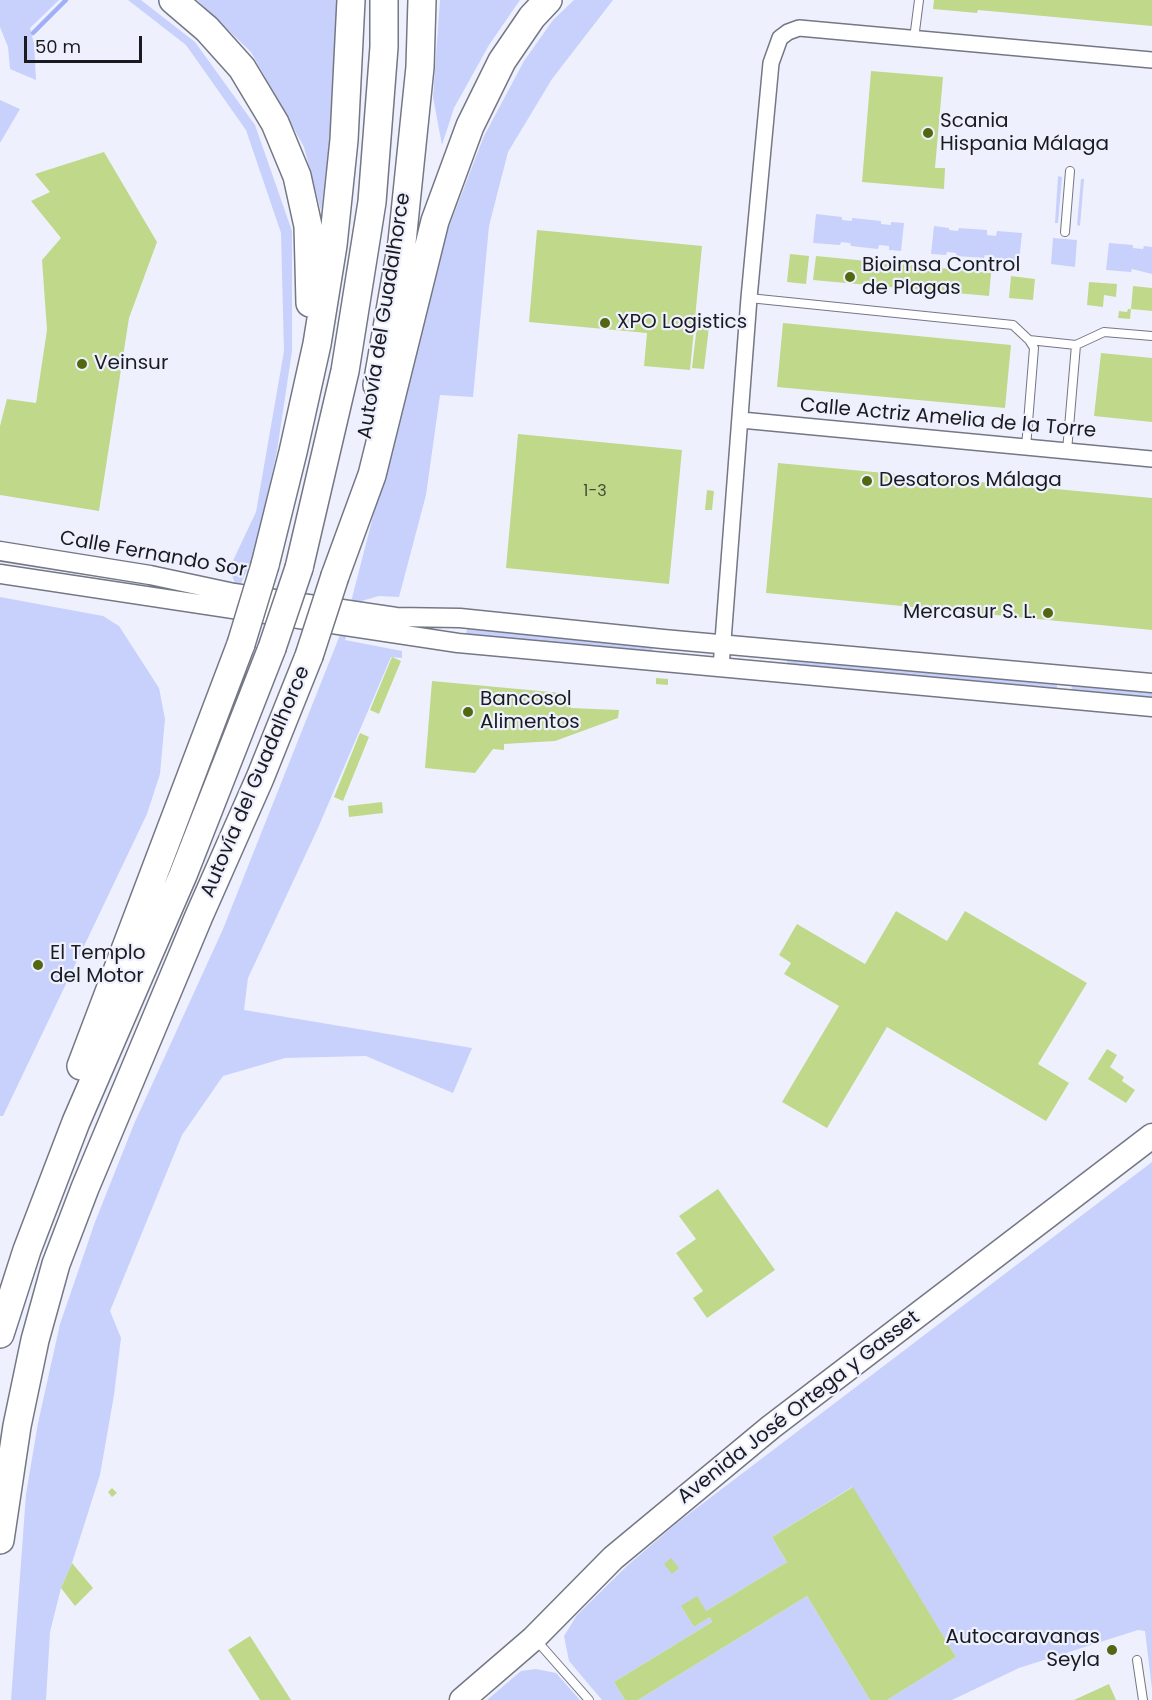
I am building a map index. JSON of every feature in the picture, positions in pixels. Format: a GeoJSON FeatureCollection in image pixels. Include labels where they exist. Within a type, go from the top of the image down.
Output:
{"type":"FeatureCollection","features":[{"type":"Feature","properties":{"kind":"highway"},"geometry":{"type":"LineString","coordinates":[[173,0],[207,29],[242,68],[275,123],[297,176],[308,226],[311,295],[293,452]]}},
{"type":"Feature","properties":{"kind":"highway"},"geometry":{"type":"LineString","coordinates":[[0,1333],[11,1255],[241,644],[265,565],[317,344],[333,245],[344,140],[351,0]]}},
{"type":"Feature","properties":{"kind":"highway","name":"Autovía del Guadalhorce"},"geometry":{"type":"LineString","coordinates":[[0,1333],[27,1251],[76,1122],[183,875],[272,648],[299,568],[345,371],[372,202],[384,46],[384,0]]}},
{"type":"Feature","properties":{"kind":"highway","name":"Autovía del Guadalhorce"},"geometry":{"type":"LineString","coordinates":[[0,1540],[17,1426],[35,1340],[56,1264],[94,1166],[199,916],[260,778],[309,656],[335,576],[378,380],[402,242],[420,67],[422,0]]}},
{"type":"Feature","properties":{"kind":"highway"},"geometry":{"type":"LineString","coordinates":[[335,576],[372,475],[435,221],[470,126],[502,61],[540,6]]}},
{"type":"Feature","properties":{"kind":"main road","name":"Avenida José Ortega y Gasset"},"geometry":{"type":"LineString","coordinates":[[462,1700],[534,1638],[613,1558],[771,1426],[1152,1136]]}},
{"type":"Feature","properties":{"kind":"street"},"geometry":{"type":"LineString","coordinates":[[721,667],[721,643],[741,420],[749,298],[771,63],[780,38],[799,28],[1152,60]]}},
{"type":"Feature","properties":{"kind":"street","name":"Calle Actriz Amelia de la Torre"},"geometry":{"type":"LineString","coordinates":[[741,420],[1152,459]]}},
{"type":"Feature","properties":{"kind":"street","name":"Calle Fernando Sor"},"geometry":{"type":"LineString","coordinates":[[0,551],[150,576],[234,593],[295,611]]}},
{"type":"Feature","properties":{"kind":"street","name":"Calle Fernando Sor"},"geometry":{"type":"LineString","coordinates":[[0,574],[295,611]]}},
{"type":"Feature","properties":{"kind":"street"},"geometry":{"type":"LineString","coordinates":[[295,611],[460,618],[1152,683]]}},
{"type":"Feature","properties":{"kind":"street"},"geometry":{"type":"LineString","coordinates":[[295,611],[458,643],[1152,707]]}},
{"type":"Feature","properties":{"kind":"lane"},"geometry":{"type":"LineString","coordinates":[[914,39],[919,0]]}},
{"type":"Feature","properties":{"kind":"lane"},"geometry":{"type":"LineString","coordinates":[[1065,232],[1070,171]]}},
{"type":"Feature","properties":{"kind":"lane"},"geometry":{"type":"LineString","coordinates":[[749,298],[1013,325],[1034,348],[1026,447]]}},
{"type":"Feature","properties":{"kind":"lane"},"geometry":{"type":"LineString","coordinates":[[1029,340],[1076,345],[1104,332],[1152,336]]}},
{"type":"Feature","properties":{"kind":"lane"},"geometry":{"type":"LineString","coordinates":[[1067,451],[1076,345]]}},
{"type":"Feature","properties":{"kind":"lane"},"geometry":{"type":"LineString","coordinates":[[534,1638],[590,1700]]}},
{"type":"Feature","properties":{"kind":"lane"},"geometry":{"type":"LineString","coordinates":[[1137,1660],[1143,1700]]}},
{"type":"Feature","properties":{"kind":"shaded area"},"geometry":{"type":"Polygon","coordinates":[[[0,0],[59,0],[30,28],[34,44],[36,80],[10,69],[8,47],[0,27],[0,0]]]}},
{"type":"Feature","properties":{"kind":"shaded area"},"geometry":{"type":"Polygon","coordinates":[[[128,0],[141,0],[195,42],[255,125],[292,231],[292,351],[277,451],[255,552],[238,590],[229,569],[256,512],[284,351],[281,233],[246,130],[186,45],[128,0]]]}},
{"type":"Feature","properties":{"kind":"shaded area"},"geometry":{"type":"Polygon","coordinates":[[[197,0],[336,0],[337,81],[321,211],[304,147],[251,52],[197,0]]]}},
{"type":"Feature","properties":{"kind":"shaded area"},"geometry":{"type":"Polygon","coordinates":[[[440,0],[520,0],[489,45],[454,108],[442,145],[433,97],[440,0]]]}},
{"type":"Feature","properties":{"kind":"shaded area"},"geometry":{"type":"Polygon","coordinates":[[[574,0],[613,0],[552,79],[508,152],[489,226],[473,397],[440,395],[426,495],[399,597],[379,596],[358,602],[345,640],[402,651],[402,658],[391,657],[318,828],[248,978],[244,1010],[472,1048],[453,1093],[366,1056],[285,1058],[223,1076],[182,1135],[110,1311],[121,1338],[114,1395],[100,1475],[72,1563],[61,1588],[50,1632],[46,1700],[11,1700],[26,1494],[38,1423],[60,1324],[95,1222],[134,1124],[223,929],[338,640],[352,598],[445,237],[484,136],[524,61],[553,20],[574,0]]]}},
{"type":"Feature","properties":{"kind":"shaded area"},"geometry":{"type":"Polygon","coordinates":[[[0,100],[20,109],[0,143],[0,100]]]}},
{"type":"Feature","properties":{"kind":"shaded area"},"geometry":{"type":"Polygon","coordinates":[[[1058,176],[1062,177],[1058,223],[1055,223],[1058,176]]]}},
{"type":"Feature","properties":{"kind":"shaded area"},"geometry":{"type":"Polygon","coordinates":[[[1081,179],[1084,179],[1080,226],[1077,225],[1081,179]]]}},
{"type":"Feature","properties":{"kind":"shaded area"},"geometry":{"type":"Polygon","coordinates":[[[816,214],[842,217],[842,220],[852,221],[852,218],[881,221],[881,224],[904,223],[901,251],[889,250],[889,246],[879,245],[878,249],[851,246],[850,243],[841,242],[840,245],[813,243],[816,214]]]}},
{"type":"Feature","properties":{"kind":"shaded area"},"geometry":{"type":"Polygon","coordinates":[[[934,226],[958,231],[959,228],[987,230],[987,235],[996,236],[997,231],[1022,233],[1019,262],[995,259],[994,256],[985,255],[984,258],[956,256],[956,253],[947,252],[946,255],[931,254],[934,226]]]}},
{"type":"Feature","properties":{"kind":"shaded area"},"geometry":{"type":"Polygon","coordinates":[[[1053,238],[1077,240],[1075,267],[1051,264],[1053,238]]]}},
{"type":"Feature","properties":{"kind":"shaded area"},"geometry":{"type":"Polygon","coordinates":[[[1109,243],[1133,245],[1133,248],[1143,249],[1144,246],[1152,247],[1152,274],[1132,269],[1131,272],[1106,270],[1109,243]]]}},
{"type":"Feature","properties":{"kind":"shaded area","name":"El Templo del Motor"},"geometry":{"type":"Polygon","coordinates":[[[0,597],[103,616],[119,626],[159,688],[165,719],[160,774],[147,814],[3,1116],[0,1116],[0,597]]]}},
{"type":"Feature","properties":{"kind":"shaded area"},"geometry":{"type":"Polygon","coordinates":[[[467,628],[653,646],[652,652],[466,634],[467,628]]]}},
{"type":"Feature","properties":{"kind":"shaded area"},"geometry":{"type":"Polygon","coordinates":[[[787,658],[1057,684],[1057,690],[787,664],[787,658]]]}},
{"type":"Feature","properties":{"kind":"shaded area"},"geometry":{"type":"Polygon","coordinates":[[[1072,685],[1152,692],[1152,699],[1071,692],[1072,685]]]}},
{"type":"Feature","properties":{"kind":"shaded area"},"geometry":{"type":"Polygon","coordinates":[[[1152,1162],[1152,1689],[1145,1631],[1138,1630],[1019,1668],[952,1700],[887,1700],[956,1657],[852,1487],[772,1537],[787,1562],[706,1611],[681,1606],[694,1627],[710,1617],[712,1622],[614,1682],[625,1700],[602,1700],[569,1661],[564,1636],[577,1615],[628,1565],[677,1523],[1152,1162]]]}},
{"type":"Feature","properties":{"kind":"shaded area"},"geometry":{"type":"Polygon","coordinates":[[[807,1596],[870,1700],[638,1700],[807,1596]]]}},
{"type":"Feature","properties":{"kind":"shaded area"},"geometry":{"type":"Polygon","coordinates":[[[536,1669],[556,1673],[580,1700],[487,1700],[521,1671],[536,1669]]]}},
{"type":"Feature","properties":{"kind":"building"},"geometry":{"type":"Polygon","coordinates":[[[934,0],[1152,0],[1152,26],[978,10],[977,13],[933,9],[934,0]]]}},
{"type":"Feature","properties":{"kind":"building"},"geometry":{"type":"Polygon","coordinates":[[[871,71],[943,77],[935,168],[945,168],[944,189],[862,182],[871,71]]]}},
{"type":"Feature","properties":{"kind":"building","name":"Veinsur"},"geometry":{"type":"Polygon","coordinates":[[[104,152],[157,242],[129,318],[99,511],[0,495],[0,426],[7,399],[36,403],[47,330],[42,260],[61,238],[31,201],[50,192],[35,174],[104,152]]]}},
{"type":"Feature","properties":{"kind":"building"},"geometry":{"type":"Polygon","coordinates":[[[537,230],[702,246],[690,370],[644,366],[647,333],[529,322],[537,230]]]}},
{"type":"Feature","properties":{"kind":"building"},"geometry":{"type":"Polygon","coordinates":[[[790,254],[809,256],[806,284],[787,282],[790,254]]]}},
{"type":"Feature","properties":{"kind":"building"},"geometry":{"type":"Polygon","coordinates":[[[816,256],[991,273],[989,296],[813,280],[816,256]]]}},
{"type":"Feature","properties":{"kind":"building"},"geometry":{"type":"Polygon","coordinates":[[[1011,276],[1035,279],[1033,300],[1009,298],[1011,276]]]}},
{"type":"Feature","properties":{"kind":"building"},"geometry":{"type":"Polygon","coordinates":[[[1089,282],[1117,284],[1116,297],[1104,295],[1103,307],[1087,305],[1089,282]]]}},
{"type":"Feature","properties":{"kind":"building"},"geometry":{"type":"Polygon","coordinates":[[[1133,286],[1152,288],[1152,311],[1131,309],[1133,286]]]}},
{"type":"Feature","properties":{"kind":"building"},"geometry":{"type":"Polygon","coordinates":[[[1131,309],[1130,319],[1118,318],[1119,311],[1127,312],[1131,309]]]}},
{"type":"Feature","properties":{"kind":"building"},"geometry":{"type":"Polygon","coordinates":[[[783,323],[1011,345],[1005,408],[777,387],[783,323]]]}},
{"type":"Feature","properties":{"kind":"building"},"geometry":{"type":"Polygon","coordinates":[[[697,325],[709,327],[704,369],[692,368],[697,325]]]}},
{"type":"Feature","properties":{"kind":"building"},"geometry":{"type":"Polygon","coordinates":[[[1101,353],[1152,358],[1152,422],[1094,416],[1101,353]]]}},
{"type":"Feature","properties":{"kind":"building"},"geometry":{"type":"Polygon","coordinates":[[[518,434],[682,450],[669,584],[506,568],[518,434]]]}},
{"type":"Feature","properties":{"kind":"building"},"geometry":{"type":"Polygon","coordinates":[[[778,463],[1152,498],[1152,630],[766,593],[778,463]]]}},
{"type":"Feature","properties":{"kind":"building"},"geometry":{"type":"Polygon","coordinates":[[[707,490],[714,491],[712,510],[705,510],[707,490]]]}},
{"type":"Feature","properties":{"kind":"building"},"geometry":{"type":"Polygon","coordinates":[[[392,657],[401,661],[379,714],[370,710],[392,657]]]}},
{"type":"Feature","properties":{"kind":"building"},"geometry":{"type":"Polygon","coordinates":[[[656,678],[668,679],[668,685],[656,684],[656,678]]]}},
{"type":"Feature","properties":{"kind":"building"},"geometry":{"type":"Polygon","coordinates":[[[432,681],[572,694],[571,708],[619,710],[618,718],[555,741],[504,744],[504,750],[493,749],[475,773],[425,768],[432,681]]]}},
{"type":"Feature","properties":{"kind":"building"},"geometry":{"type":"Polygon","coordinates":[[[360,733],[369,737],[343,801],[334,797],[360,733]]]}},
{"type":"Feature","properties":{"kind":"building"},"geometry":{"type":"Polygon","coordinates":[[[382,802],[383,813],[349,817],[348,806],[382,802]]]}},
{"type":"Feature","properties":{"kind":"building"},"geometry":{"type":"Polygon","coordinates":[[[896,911],[947,941],[965,911],[1087,983],[1038,1064],[1069,1083],[1046,1121],[887,1027],[827,1128],[782,1102],[839,1006],[784,974],[791,963],[779,955],[797,924],[865,964],[896,911]]]}},
{"type":"Feature","properties":{"kind":"building"},"geometry":{"type":"Polygon","coordinates":[[[1107,1049],[1117,1055],[1110,1067],[1124,1077],[1122,1081],[1135,1090],[1126,1103],[1088,1079],[1107,1049]]]}},
{"type":"Feature","properties":{"kind":"building"},"geometry":{"type":"Polygon","coordinates":[[[718,1189],[775,1270],[707,1318],[693,1298],[703,1291],[676,1253],[696,1239],[679,1216],[718,1189]]]}},
{"type":"Feature","properties":{"kind":"building"},"geometry":{"type":"Polygon","coordinates":[[[853,1487],[956,1657],[887,1700],[870,1700],[807,1596],[638,1700],[625,1700],[614,1682],[712,1622],[710,1617],[694,1627],[681,1606],[697,1596],[706,1611],[787,1562],[772,1537],[853,1487]]]}},
{"type":"Feature","properties":{"kind":"building"},"geometry":{"type":"Polygon","coordinates":[[[112,1488],[117,1493],[112,1497],[108,1492],[112,1488]]]}},
{"type":"Feature","properties":{"kind":"building"},"geometry":{"type":"Polygon","coordinates":[[[671,1558],[679,1568],[672,1574],[664,1564],[671,1558]]]}},
{"type":"Feature","properties":{"kind":"building"},"geometry":{"type":"Polygon","coordinates":[[[72,1563],[93,1588],[75,1606],[61,1588],[72,1563]]]}},
{"type":"Feature","properties":{"kind":"building"},"geometry":{"type":"Polygon","coordinates":[[[250,1636],[291,1700],[260,1700],[228,1650],[250,1636]]]}},
{"type":"Feature","properties":{"kind":"building"},"geometry":{"type":"Polygon","coordinates":[[[1109,1684],[1116,1700],[1074,1700],[1109,1684]]]}},
{"type":"Feature","properties":{"kind":"waterway"},"geometry":{"type":"LineString","coordinates":[[33,33],[66,0]]}},
{"type":"Feature","properties":{"kind":"place","name":"Scania Hispania Málaga"},"geometry":{"type":"Point","coordinates":[928,133]}},
{"type":"Feature","properties":{"kind":"place","name":"Bioimsa Control de Plagas"},"geometry":{"type":"Point","coordinates":[850,277]}},
{"type":"Feature","properties":{"kind":"place","name":"XPO Logistics"},"geometry":{"type":"Point","coordinates":[605,323]}},
{"type":"Feature","properties":{"kind":"place","name":"Veinsur"},"geometry":{"type":"Point","coordinates":[82,364]}},
{"type":"Feature","properties":{"kind":"place","name":"Desatoros Málaga"},"geometry":{"type":"Point","coordinates":[867,481]}},
{"type":"Feature","properties":{"kind":"place","name":"Mercasur S. L."},"geometry":{"type":"Point","coordinates":[1048,613]}},
{"type":"Feature","properties":{"kind":"place","name":"Bancosol Alimentos"},"geometry":{"type":"Point","coordinates":[468,712]}},
{"type":"Feature","properties":{"kind":"place","name":"El Templo del Motor"},"geometry":{"type":"Point","coordinates":[38,965]}},
{"type":"Feature","properties":{"kind":"place","name":"Autocaravanas Seyla"},"geometry":{"type":"Point","coordinates":[1112,1650]}}]}
